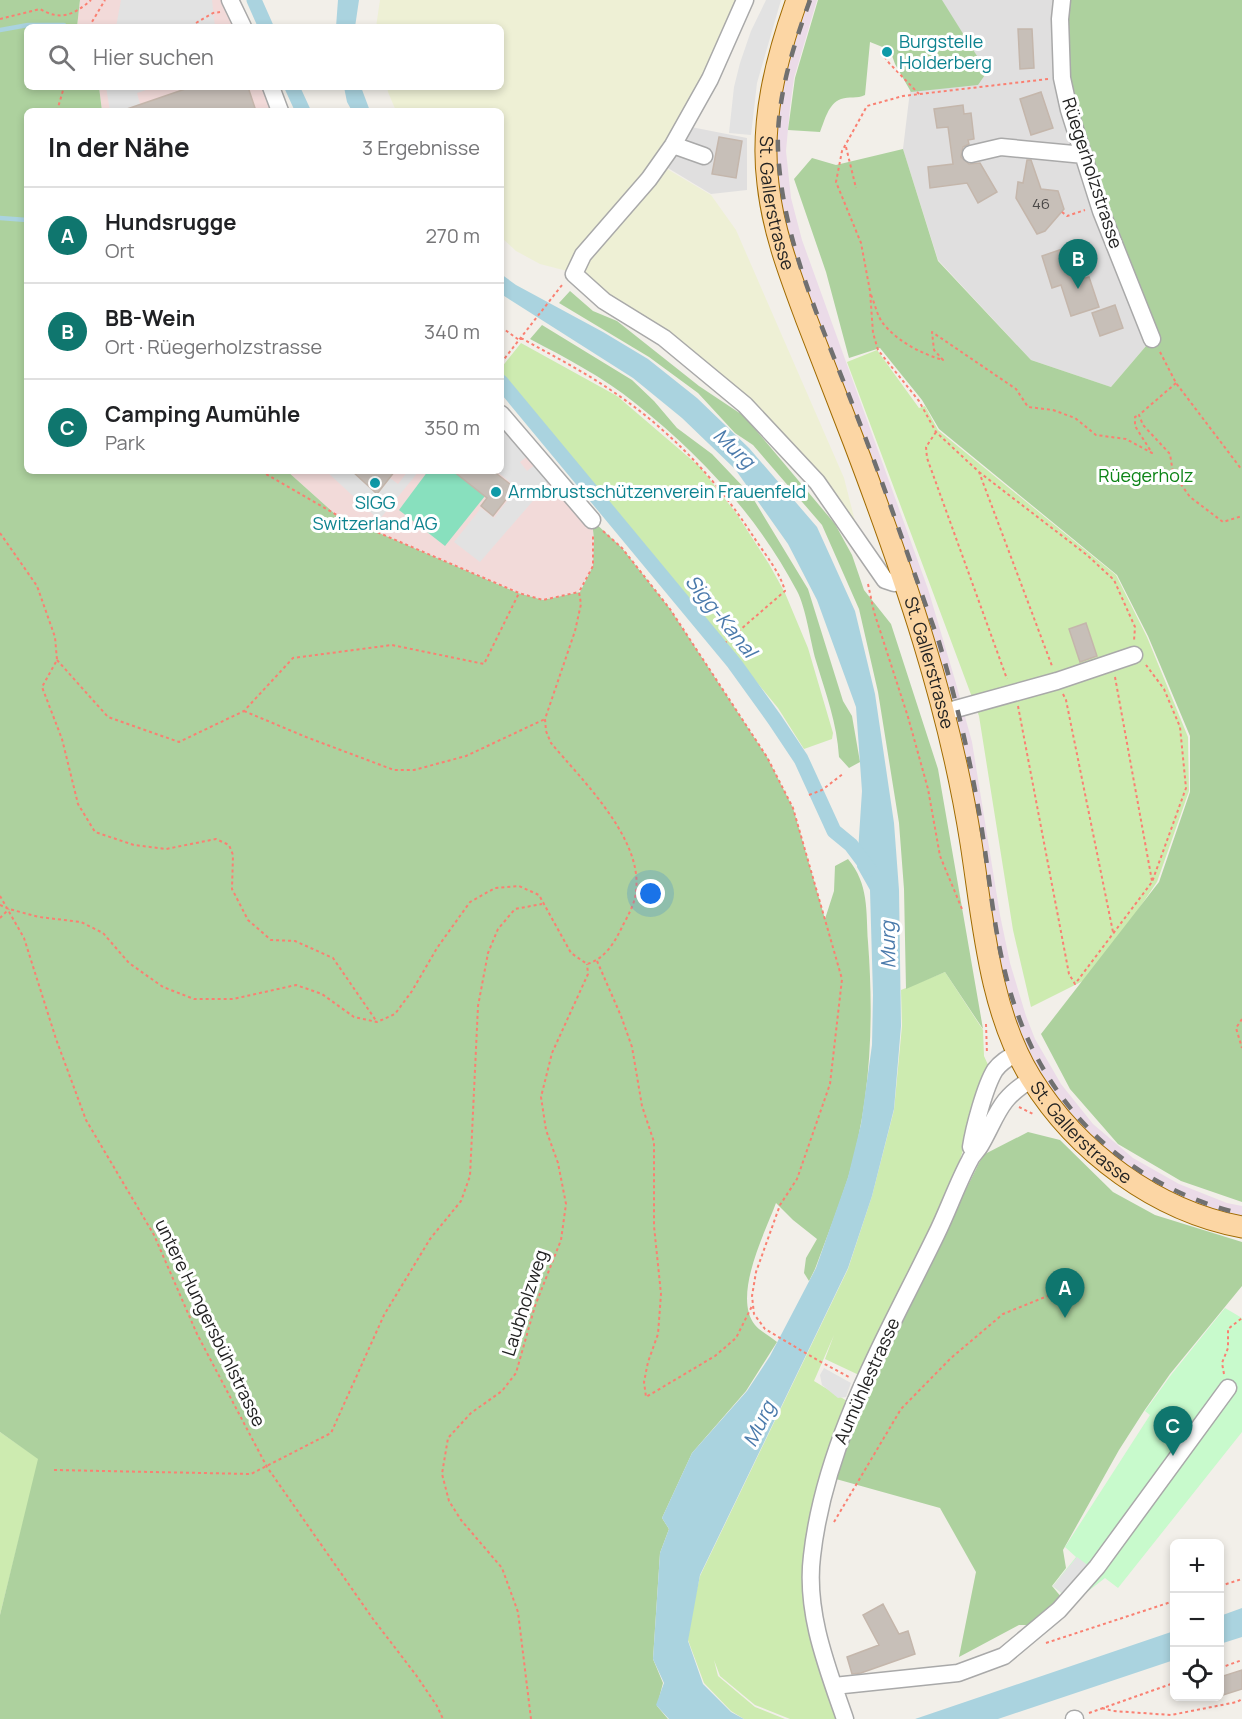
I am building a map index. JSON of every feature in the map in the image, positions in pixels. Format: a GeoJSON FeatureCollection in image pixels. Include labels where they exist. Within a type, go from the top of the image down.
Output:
{"type":"FeatureCollection","features":[{"type":"Feature","properties":{"kind":"main road","name":"St. Gallerstrasse"},"geometry":{"type":"LineString","coordinates":[[797,0],[769,100],[766,144],[770,202],[788,270],[905,580],[945,712],[960,781],[994,980],[1018,1053],[1032,1079],[1064,1122],[1117,1172],[1177,1206],[1201,1216],[1242,1227]]}},
{"type":"Feature","properties":{"kind":"street"},"geometry":{"type":"LineString","coordinates":[[230,0],[242,24]]}},
{"type":"Feature","properties":{"kind":"street"},"geometry":{"type":"LineString","coordinates":[[745,0],[710,79],[673,145],[649,179],[583,255],[574,274],[604,301],[664,338],[745,405],[816,482],[885,580],[894,583],[905,580]]}},
{"type":"Feature","properties":{"kind":"street","name":"Rüegerholzstrasse"},"geometry":{"type":"LineString","coordinates":[[1062,0],[1060,20],[1062,78],[1069,110],[1100,205],[1152,339]]}},
{"type":"Feature","properties":{"kind":"street"},"geometry":{"type":"LineString","coordinates":[[272,90],[279,108]]}},
{"type":"Feature","properties":{"kind":"street"},"geometry":{"type":"LineString","coordinates":[[673,145],[704,156]]}},
{"type":"Feature","properties":{"kind":"street"},"geometry":{"type":"LineString","coordinates":[[971,154],[1001,147],[1084,155]]}},
{"type":"Feature","properties":{"kind":"street"},"geometry":{"type":"LineString","coordinates":[[504,417],[592,520]]}},
{"type":"Feature","properties":{"kind":"street"},"geometry":{"type":"LineString","coordinates":[[945,712],[1057,681],[1134,655]]}},
{"type":"Feature","properties":{"kind":"street","name":"Aumühlestrasse"},"geometry":{"type":"LineString","coordinates":[[970,1159],[971,1145],[991,1079],[1003,1061],[1018,1053]]}},
{"type":"Feature","properties":{"kind":"street","name":"Aumühlestrasse"},"geometry":{"type":"LineString","coordinates":[[845,1717],[822,1652],[814,1618],[811,1588],[811,1557],[823,1499],[839,1443],[862,1384],[940,1226],[970,1159],[980,1147],[1001,1105],[1010,1094],[1032,1079]]}},
{"type":"Feature","properties":{"kind":"street"},"geometry":{"type":"LineString","coordinates":[[834,1686],[958,1673],[1004,1656],[1059,1610],[1097,1567],[1228,1388]]}},
{"type":"Feature","properties":{"kind":"path"},"geometry":{"type":"LineString","coordinates":[[0,19],[40,9],[51,15],[66,15],[79,10],[91,0]]}},
{"type":"Feature","properties":{"kind":"path"},"geometry":{"type":"LineString","coordinates":[[90,24],[105,0]]}},
{"type":"Feature","properties":{"kind":"path"},"geometry":{"type":"LineString","coordinates":[[196,23],[219,12]]}},
{"type":"Feature","properties":{"kind":"path"},"geometry":{"type":"LineString","coordinates":[[881,52],[919,94]]}},
{"type":"Feature","properties":{"kind":"path"},"geometry":{"type":"LineString","coordinates":[[1062,78],[919,94],[867,106],[842,151],[836,182],[861,243],[870,291],[873,333],[878,350],[919,400],[936,432],[980,472],[1087,555],[1114,580],[1135,627],[1134,655],[1148,666],[1164,689],[1180,727],[1186,788],[1152,882],[1074,984],[1069,974]]}},
{"type":"Feature","properties":{"kind":"path"},"geometry":{"type":"LineString","coordinates":[[58,108],[63,90]]}},
{"type":"Feature","properties":{"kind":"path"},"geometry":{"type":"LineString","coordinates":[[846,145],[856,188]]}},
{"type":"Feature","properties":{"kind":"path"},"geometry":{"type":"LineString","coordinates":[[1062,212],[1067,216],[1100,205]]}},
{"type":"Feature","properties":{"kind":"path"},"geometry":{"type":"LineString","coordinates":[[504,359],[565,282]]}},
{"type":"Feature","properties":{"kind":"path"},"geometry":{"type":"LineString","coordinates":[[870,291],[882,322],[923,354],[943,360],[934,350],[933,332],[1016,389],[1028,407],[1053,410],[1075,418],[1096,435],[1126,440],[1152,453],[1136,426],[1135,417],[1176,383]]}},
{"type":"Feature","properties":{"kind":"path"},"geometry":{"type":"LineString","coordinates":[[504,329],[580,370],[633,406],[698,463],[740,515],[785,591],[726,642]]}},
{"type":"Feature","properties":{"kind":"path"},"geometry":{"type":"LineString","coordinates":[[1152,339],[1176,383],[1242,470]]}},
{"type":"Feature","properties":{"kind":"path"},"geometry":{"type":"LineString","coordinates":[[1139,415],[1143,425],[1170,454],[1173,473],[1190,497],[1223,522],[1242,516]]}},
{"type":"Feature","properties":{"kind":"path"},"geometry":{"type":"LineString","coordinates":[[980,472],[1066,700],[1113,933]]}},
{"type":"Feature","properties":{"kind":"path"},"geometry":{"type":"LineString","coordinates":[[266,474],[334,514],[519,593],[543,600],[579,592]]}},
{"type":"Feature","properties":{"kind":"path"},"geometry":{"type":"LineString","coordinates":[[0,905],[39,916],[81,922],[92,927],[103,933],[129,963],[163,987],[194,999],[233,999],[296,985],[322,993],[354,1017],[377,1022],[394,1014],[412,991],[437,948],[470,902],[495,888],[519,886],[538,895],[571,953],[587,964],[597,961],[605,955],[631,910],[636,890],[635,868],[616,822],[551,743],[546,731],[545,719],[575,631],[581,604],[579,592],[593,566],[592,520]]}},
{"type":"Feature","properties":{"kind":"path"},"geometry":{"type":"LineString","coordinates":[[592,520],[622,548],[670,609],[767,757],[793,808],[842,979],[830,1084],[797,1179],[780,1205],[756,1272],[752,1296],[754,1314],[765,1329],[819,1362],[849,1377]]}},
{"type":"Feature","properties":{"kind":"path"},"geometry":{"type":"LineString","coordinates":[[0,533],[37,586],[55,637],[57,660],[42,687],[62,739],[78,804],[95,832],[134,845],[166,849],[216,839],[229,845],[233,855],[232,890],[248,920],[271,940],[295,941],[333,958],[377,1022]]}},
{"type":"Feature","properties":{"kind":"path"},"geometry":{"type":"LineString","coordinates":[[867,579],[874,612],[908,717],[928,789],[940,856],[963,910],[981,912]]}},
{"type":"Feature","properties":{"kind":"path"},"geometry":{"type":"LineString","coordinates":[[57,660],[108,717],[179,742],[244,711],[293,658],[392,645],[484,664],[519,593]]}},
{"type":"Feature","properties":{"kind":"path"},"geometry":{"type":"LineString","coordinates":[[1112,663],[1152,882]]}},
{"type":"Feature","properties":{"kind":"path"},"geometry":{"type":"LineString","coordinates":[[244,711],[394,770],[414,770],[466,756],[545,719]]}},
{"type":"Feature","properties":{"kind":"path"},"geometry":{"type":"LineString","coordinates":[[809,795],[822,790],[844,773]]}},
{"type":"Feature","properties":{"kind":"path","name":"untere Hungersbühlstrasse"},"geometry":{"type":"LineString","coordinates":[[0,896],[24,938],[56,1038],[86,1120],[154,1235],[197,1334],[267,1467],[373,1619],[427,1690],[443,1719]]}},
{"type":"Feature","properties":{"kind":"path"},"geometry":{"type":"LineString","coordinates":[[54,1470],[251,1474],[332,1433],[384,1315],[430,1239],[461,1201],[470,1176],[478,1006],[488,953],[498,929],[515,909],[542,904]]}},
{"type":"Feature","properties":{"kind":"path"},"geometry":{"type":"LineString","coordinates":[[0,918],[9,909]]}},
{"type":"Feature","properties":{"kind":"path"},"geometry":{"type":"LineString","coordinates":[[597,961],[632,1047],[642,1106],[654,1142],[654,1226],[661,1294],[658,1334],[644,1382],[646,1397],[715,1356],[736,1338],[753,1305]]}},
{"type":"Feature","properties":{"kind":"path","name":"Laubholzweg"},"geometry":{"type":"LineString","coordinates":[[531,1719],[518,1612],[502,1568],[460,1520],[449,1501],[442,1474],[448,1438],[471,1413],[502,1390],[516,1373],[535,1306],[561,1240],[566,1203],[558,1163],[546,1130],[541,1097],[552,1053],[588,974],[587,964]]}},
{"type":"Feature","properties":{"kind":"path"},"geometry":{"type":"LineString","coordinates":[[1242,1019],[1236,1028],[1242,1048]]}},
{"type":"Feature","properties":{"kind":"path"},"geometry":{"type":"LineString","coordinates":[[830,1527],[856,1488],[901,1409],[951,1358],[1003,1314],[1085,1281]]}},
{"type":"Feature","properties":{"kind":"path"},"geometry":{"type":"LineString","coordinates":[[1228,1388],[1222,1363],[1228,1348],[1228,1329],[1242,1318]]}},
{"type":"Feature","properties":{"kind":"path"},"geometry":{"type":"LineString","coordinates":[[1224,1585],[1242,1579]]}},
{"type":"Feature","properties":{"kind":"path"},"geometry":{"type":"LineString","coordinates":[[1038,1645],[1170,1602]]}},
{"type":"Feature","properties":{"kind":"path"},"geometry":{"type":"LineString","coordinates":[[1224,1667],[1242,1660]]}},
{"type":"Feature","properties":{"kind":"path"},"geometry":{"type":"LineString","coordinates":[[1074,1719],[1170,1684]]}},
{"type":"Feature","properties":{"kind":"path"},"geometry":{"type":"LineString","coordinates":[[1102,1708],[1113,1711],[1171,1715],[1242,1699]]}},
{"type":"Feature","properties":{"kind":"shaded area"},"geometry":{"type":"Polygon","coordinates":[[[80,0],[230,0],[242,24],[77,24],[80,0]]]}},
{"type":"Feature","properties":{"kind":"shaded area"},"geometry":{"type":"Polygon","coordinates":[[[121,0],[212,0],[215,24],[117,24],[121,0]]]}},
{"type":"Feature","properties":{"kind":"shaded area"},"geometry":{"type":"Polygon","coordinates":[[[766,0],[781,0],[757,83],[751,135],[729,133],[734,87],[740,63],[751,31],[766,0]]]}},
{"type":"Feature","properties":{"kind":"shaded area"},"geometry":{"type":"Polygon","coordinates":[[[806,0],[817,0],[794,78],[790,107],[786,151],[791,198],[802,240],[928,589],[955,680],[972,742],[1010,963],[1026,1016],[1035,1039],[1061,1084],[1093,1124],[1133,1158],[1179,1184],[1227,1203],[1242,1206],[1242,1218],[1224,1214],[1181,1198],[1126,1167],[1082,1129],[1048,1086],[1032,1061],[1011,1009],[1001,976],[974,808],[800,276],[780,206],[774,148],[783,73],[806,0]]]}},
{"type":"Feature","properties":{"kind":"shaded area"},"geometry":{"type":"Polygon","coordinates":[[[921,0],[1062,0],[1152,339],[1111,387],[1031,360],[938,260],[903,149],[921,0]]]}},
{"type":"Feature","properties":{"kind":"shaded area"},"geometry":{"type":"Polygon","coordinates":[[[99,90],[272,90],[279,108],[102,108],[99,90]]]}},
{"type":"Feature","properties":{"kind":"shaded area"},"geometry":{"type":"Polygon","coordinates":[[[106,90],[146,90],[137,93],[141,108],[110,108],[106,90]]]}},
{"type":"Feature","properties":{"kind":"shaded area"},"geometry":{"type":"Polygon","coordinates":[[[691,127],[747,138],[747,190],[711,194],[663,165],[691,127]]]}},
{"type":"Feature","properties":{"kind":"shaded area"},"geometry":{"type":"Polygon","coordinates":[[[504,417],[592,520],[593,566],[579,592],[543,600],[519,593],[335,514],[290,474],[504,474],[504,417]]]}},
{"type":"Feature","properties":{"kind":"shaded area"},"geometry":{"type":"Polygon","coordinates":[[[504,426],[529,455],[520,462],[527,471],[536,464],[551,480],[480,562],[454,542],[481,508],[494,518],[517,488],[500,474],[504,474],[504,426]]]}},
{"type":"Feature","properties":{"kind":"shaded area"},"geometry":{"type":"Polygon","coordinates":[[[329,474],[355,474],[377,495],[390,478],[398,484],[406,474],[417,474],[379,520],[329,474]]]}},
{"type":"Feature","properties":{"kind":"shaded area"},"geometry":{"type":"Polygon","coordinates":[[[824,1368],[851,1383],[846,1397],[838,1398],[822,1385],[820,1375],[824,1368]]]}},
{"type":"Feature","properties":{"kind":"shaded area"},"geometry":{"type":"Polygon","coordinates":[[[1077,1557],[1090,1567],[1066,1596],[1053,1586],[1077,1557]]]}},
{"type":"Feature","properties":{"kind":"green space"},"geometry":{"type":"Polygon","coordinates":[[[0,0],[80,0],[77,24],[24,24],[24,90],[99,90],[102,108],[24,108],[24,474],[290,474],[335,514],[518,593],[543,600],[580,592],[593,566],[592,520],[622,548],[670,609],[767,757],[793,808],[825,919],[834,891],[835,866],[848,859],[855,868],[863,888],[866,909],[871,1001],[869,1061],[856,1149],[848,1178],[815,1269],[809,1281],[804,1273],[806,1258],[817,1239],[776,1203],[758,1247],[747,1298],[749,1313],[755,1325],[777,1342],[746,1391],[692,1453],[662,1518],[669,1529],[660,1553],[653,1659],[663,1683],[657,1706],[668,1719],[0,1719],[0,1615],[38,1459],[0,1432],[0,0]]]}},
{"type":"Feature","properties":{"kind":"green space"},"geometry":{"type":"Polygon","coordinates":[[[380,0],[739,0],[707,77],[669,143],[571,272],[540,264],[516,251],[504,240],[504,108],[395,108],[388,92],[388,90],[504,90],[504,24],[376,24],[380,0]]]}},
{"type":"Feature","properties":{"kind":"green space"},"geometry":{"type":"Polygon","coordinates":[[[818,0],[942,0],[987,72],[978,85],[911,92],[890,50],[870,42],[865,95],[837,101],[828,113],[820,132],[788,130],[795,78],[818,0]]]}},
{"type":"Feature","properties":{"kind":"green space","name":"Rüegerholz"},"geometry":{"type":"Polygon","coordinates":[[[1062,0],[1242,0],[1242,1202],[1181,1181],[1118,1144],[1070,1089],[1041,1034],[1159,882],[1190,792],[1190,736],[1148,636],[1117,575],[939,429],[922,400],[880,348],[849,358],[826,272],[794,179],[812,158],[836,165],[903,149],[938,261],[1031,360],[1111,387],[1152,339],[1069,110],[1062,0]]]}},
{"type":"Feature","properties":{"kind":"green space"},"geometry":{"type":"Polygon","coordinates":[[[662,166],[711,195],[736,230],[844,478],[856,525],[747,404],[578,274],[662,166]]]}},
{"type":"Feature","properties":{"kind":"green space"},"geometry":{"type":"Polygon","coordinates":[[[570,291],[593,311],[617,321],[699,386],[744,416],[835,524],[852,555],[864,590],[891,624],[938,769],[983,1029],[945,972],[906,989],[904,889],[899,823],[878,692],[859,609],[822,525],[753,445],[735,433],[698,393],[649,357],[559,303],[570,291]]]}},
{"type":"Feature","properties":{"kind":"green space"},"geometry":{"type":"Polygon","coordinates":[[[542,325],[632,380],[677,428],[712,454],[751,495],[808,589],[843,701],[852,716],[860,762],[849,768],[839,757],[833,720],[803,606],[782,564],[746,512],[705,465],[635,403],[584,368],[530,339],[542,325]]]}},
{"type":"Feature","properties":{"kind":"green space"},"geometry":{"type":"Polygon","coordinates":[[[521,343],[617,396],[700,467],[736,513],[785,593],[808,648],[833,733],[832,739],[804,749],[778,708],[504,376],[504,364],[521,343]]]}},
{"type":"Feature","properties":{"kind":"green space"},"geometry":{"type":"Polygon","coordinates":[[[877,350],[919,408],[925,406],[938,430],[1116,575],[1147,637],[1188,737],[1189,791],[1157,882],[1093,976],[1031,1007],[1013,930],[979,716],[847,362],[877,350]]]}},
{"type":"Feature","properties":{"kind":"green space"},"geometry":{"type":"Polygon","coordinates":[[[426,474],[457,474],[485,496],[445,546],[399,510],[426,474]]]}},
{"type":"Feature","properties":{"kind":"green space"},"geometry":{"type":"Polygon","coordinates":[[[945,972],[983,1030],[984,1056],[989,1067],[953,1182],[859,1375],[825,1359],[834,1335],[814,1381],[847,1401],[819,1486],[803,1553],[805,1597],[837,1719],[790,1719],[755,1705],[720,1676],[714,1660],[718,1676],[755,1707],[785,1719],[744,1719],[731,1711],[704,1683],[688,1640],[689,1624],[700,1576],[848,1269],[872,1196],[894,1110],[902,1026],[901,990],[945,972]]]}},
{"type":"Feature","properties":{"kind":"green space"},"geometry":{"type":"Polygon","coordinates":[[[1028,1132],[1060,1140],[1113,1192],[1155,1215],[1242,1242],[1242,1286],[1170,1374],[1119,1450],[1063,1550],[1066,1568],[1052,1586],[1062,1598],[1034,1625],[1019,1625],[959,1657],[976,1572],[940,1508],[836,1479],[867,1389],[983,1155],[1028,1132]]]}},
{"type":"Feature","properties":{"kind":"green space"},"geometry":{"type":"Polygon","coordinates":[[[1225,1308],[1242,1318],[1242,1432],[1118,1588],[1105,1578],[1073,1603],[1053,1586],[1076,1557],[1065,1547],[1150,1415],[1145,1411],[1225,1308]]]}},
{"type":"Feature","properties":{"kind":"green space"},"geometry":{"type":"Polygon","coordinates":[[[0,1432],[39,1459],[0,1615],[0,1432]]]}},
{"type":"Feature","properties":{"kind":"water"},"geometry":{"type":"Polygon","coordinates":[[[338,0],[359,0],[355,24],[336,24],[338,0]]]}},
{"type":"Feature","properties":{"kind":"water"},"geometry":{"type":"Polygon","coordinates":[[[345,90],[362,90],[369,108],[350,108],[345,90]]]}},
{"type":"Feature","properties":{"kind":"water","name":"Murg"},"geometry":{"type":"Polygon","coordinates":[[[504,276],[648,359],[697,398],[749,448],[817,527],[855,611],[875,694],[894,823],[899,890],[901,1026],[894,1109],[872,1196],[848,1268],[700,1575],[688,1641],[703,1684],[731,1712],[744,1719],[669,1719],[656,1705],[664,1683],[653,1659],[660,1553],[669,1529],[662,1518],[692,1453],[747,1391],[770,1356],[816,1268],[848,1177],[861,1124],[872,1045],[873,995],[870,890],[857,867],[862,791],[856,707],[817,600],[788,544],[735,469],[682,418],[633,378],[504,296],[504,276]]]}},
{"type":"Feature","properties":{"kind":"water"},"geometry":{"type":"Polygon","coordinates":[[[1242,1608],[1242,1637],[1224,1643],[1224,1615],[1242,1608]]]}},
{"type":"Feature","properties":{"kind":"water"},"geometry":{"type":"Polygon","coordinates":[[[1170,1632],[1170,1661],[998,1719],[915,1719],[1170,1632]]]}},
{"type":"Feature","properties":{"kind":"building"},"geometry":{"type":"Polygon","coordinates":[[[1018,29],[1032,29],[1034,68],[1020,69],[1018,29]]]}},
{"type":"Feature","properties":{"kind":"building"},"geometry":{"type":"Polygon","coordinates":[[[182,90],[249,90],[255,108],[130,108],[182,90]]]}},
{"type":"Feature","properties":{"kind":"building"},"geometry":{"type":"Polygon","coordinates":[[[1041,92],[1053,128],[1031,135],[1020,99],[1041,92]]]}},
{"type":"Feature","properties":{"kind":"building"},"geometry":{"type":"Polygon","coordinates":[[[963,105],[964,114],[971,113],[974,139],[968,140],[969,144],[963,147],[961,157],[969,164],[980,163],[997,192],[978,203],[967,183],[930,188],[928,167],[953,164],[948,127],[937,128],[934,109],[963,105]]]}},
{"type":"Feature","properties":{"kind":"building"},"geometry":{"type":"Polygon","coordinates":[[[719,137],[742,141],[736,178],[712,174],[719,137]]]}},
{"type":"Feature","properties":{"kind":"building"},"geometry":{"type":"Polygon","coordinates":[[[1027,160],[1031,160],[1041,189],[1058,191],[1064,209],[1045,231],[1037,234],[1016,198],[1018,182],[1023,183],[1027,160]]]}},
{"type":"Feature","properties":{"kind":"building"},"geometry":{"type":"Polygon","coordinates":[[[1071,246],[1081,279],[1089,277],[1099,307],[1071,316],[1061,285],[1052,288],[1042,256],[1071,246]]]}},
{"type":"Feature","properties":{"kind":"building"},"geometry":{"type":"Polygon","coordinates":[[[1115,305],[1123,328],[1100,336],[1092,313],[1115,305]]]}},
{"type":"Feature","properties":{"kind":"building","name":"SIGG Switzerland AG"},"geometry":{"type":"Polygon","coordinates":[[[355,474],[393,474],[377,494],[355,474]]]}},
{"type":"Feature","properties":{"kind":"building","name":"Armbrustschützenverein Frauenfeld"},"geometry":{"type":"Polygon","coordinates":[[[457,474],[497,474],[515,488],[493,516],[481,506],[487,498],[457,474]]]}},
{"type":"Feature","properties":{"kind":"building"},"geometry":{"type":"Polygon","coordinates":[[[1086,623],[1097,656],[1080,662],[1069,629],[1086,623]]]}},
{"type":"Feature","properties":{"kind":"building"},"geometry":{"type":"Polygon","coordinates":[[[883,1604],[899,1634],[908,1631],[915,1654],[852,1674],[847,1657],[879,1645],[863,1615],[883,1604]]]}},
{"type":"Feature","properties":{"kind":"building"},"geometry":{"type":"Polygon","coordinates":[[[1242,1670],[1242,1689],[1224,1695],[1224,1676],[1242,1670]]]}},
{"type":"Feature","properties":{"kind":"waterway","name":"Sigg-Kanal"},"geometry":{"type":"LineString","coordinates":[[254,0],[265,24]]}},
{"type":"Feature","properties":{"kind":"waterway"},"geometry":{"type":"LineString","coordinates":[[0,30],[24,26]]}},
{"type":"Feature","properties":{"kind":"waterway","name":"Sigg-Kanal"},"geometry":{"type":"LineString","coordinates":[[293,90],[302,108]]}},
{"type":"Feature","properties":{"kind":"waterway"},"geometry":{"type":"LineString","coordinates":[[0,218],[24,220]]}},
{"type":"Feature","properties":{"kind":"waterway","name":"Sigg-Kanal"},"geometry":{"type":"LineString","coordinates":[[504,386],[734,663],[801,759],[834,831],[851,845],[869,869]]}},
{"type":"Feature","properties":{"kind":"railway"},"geometry":{"type":"LineString","coordinates":[[810,0],[792,55],[780,112],[778,150],[787,218],[806,284],[877,468],[939,642],[959,714],[975,788],[1002,959],[1020,1020],[1038,1060],[1062,1097],[1090,1129],[1122,1158],[1158,1182],[1198,1200],[1242,1214]]}},
{"type":"Feature","properties":{"kind":"place","name":"Burgstelle Holderberg"},"geometry":{"type":"Point","coordinates":[887,52]}},
{"type":"Feature","properties":{"kind":"place","name":"BB-Wein"},"geometry":{"type":"Point","coordinates":[1078,289]}},
{"type":"Feature","properties":{"kind":"place","name":"SIGG Switzerland AG"},"geometry":{"type":"Point","coordinates":[375,483]}},
{"type":"Feature","properties":{"kind":"place","name":"Armbrustschützenverein Frauenfeld"},"geometry":{"type":"Point","coordinates":[496,492]}},
{"type":"Feature","properties":{"kind":"place","name":"Hundsrugge"},"geometry":{"type":"Point","coordinates":[1065,1318]}},
{"type":"Feature","properties":{"kind":"place","name":"Camping Aumühle"},"geometry":{"type":"Point","coordinates":[1173,1456]}}]}
